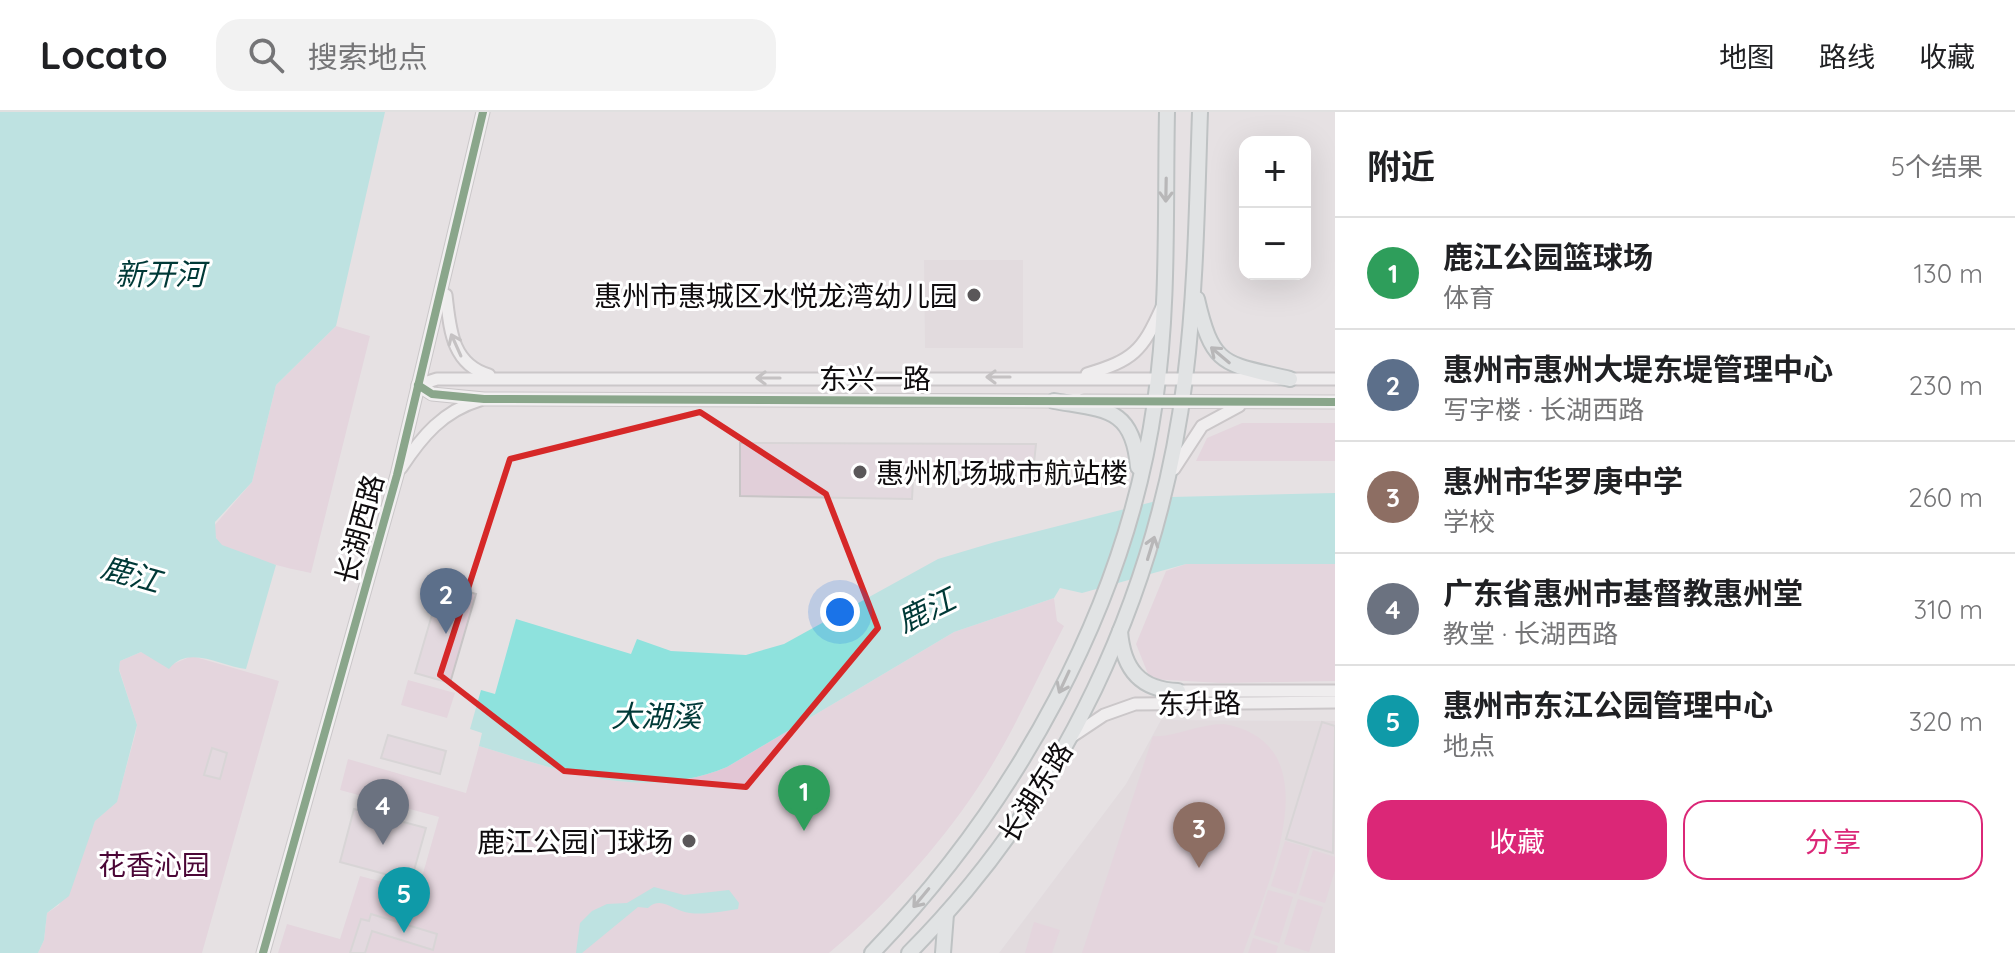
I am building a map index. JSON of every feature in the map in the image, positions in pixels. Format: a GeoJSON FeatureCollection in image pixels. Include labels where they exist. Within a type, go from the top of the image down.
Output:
{"type":"FeatureCollection","features":[{"type":"Feature","properties":{"kind":"main road"},"geometry":{"type":"LineString","coordinates":[[1139,493],[1158,377],[1163,303],[1167,112]]}},
{"type":"Feature","properties":{"kind":"main road"},"geometry":{"type":"LineString","coordinates":[[1167,485],[1182,403],[1194,287],[1200,112]]}},
{"type":"Feature","properties":{"kind":"main road"},"geometry":{"type":"LineString","coordinates":[[1194,287],[1209,347],[1226,362],[1290,379]]}},
{"type":"Feature","properties":{"kind":"main road"},"geometry":{"type":"LineString","coordinates":[[1054,401],[1104,410],[1124,420],[1136,448],[1139,493]]}},
{"type":"Feature","properties":{"kind":"main road","name":"长湖东路"},"geometry":{"type":"LineString","coordinates":[[909,953],[1019,822],[1071,737],[1129,609],[1151,549],[1167,485]]}},
{"type":"Feature","properties":{"kind":"main road","name":"长湖东路"},"geometry":{"type":"LineString","coordinates":[[874,950],[971,837],[1010,783],[1063,685],[1139,493]]}},
{"type":"Feature","properties":{"kind":"main road"},"geometry":{"type":"LineString","coordinates":[[1120,631],[1124,656],[1137,679],[1152,688],[1178,691]]}},
{"type":"Feature","properties":{"kind":"main road"},"geometry":{"type":"LineString","coordinates":[[943,953],[947,910]]}},
{"type":"Feature","properties":{"kind":"street","name":"长湖西路"},"geometry":{"type":"LineString","coordinates":[[263,953],[397,475],[483,112]]}},
{"type":"Feature","properties":{"kind":"street"},"geometry":{"type":"LineString","coordinates":[[444,286],[456,350],[479,372],[501,379]]}},
{"type":"Feature","properties":{"kind":"street"},"geometry":{"type":"LineString","coordinates":[[1076,377],[1124,362],[1134,355],[1148,337],[1163,303]]}},
{"type":"Feature","properties":{"kind":"street","name":"东兴一路"},"geometry":{"type":"LineString","coordinates":[[418,385],[437,379],[1335,379]]}},
{"type":"Feature","properties":{"kind":"street","name":"东兴一路"},"geometry":{"type":"LineString","coordinates":[[418,385],[432,394],[484,399],[1335,402]]}},
{"type":"Feature","properties":{"kind":"street"},"geometry":{"type":"LineString","coordinates":[[397,475],[434,425],[454,411],[484,399]]}},
{"type":"Feature","properties":{"kind":"street"},"geometry":{"type":"LineString","coordinates":[[1167,485],[1182,452],[1202,426],[1223,412],[1251,402]]}},
{"type":"Feature","properties":{"kind":"street","name":"东升路"},"geometry":{"type":"LineString","coordinates":[[1178,691],[1335,691]]}},
{"type":"Feature","properties":{"kind":"street","name":"东升路"},"geometry":{"type":"LineString","coordinates":[[1071,737],[1104,715],[1135,704],[1335,702]]}},
{"type":"Feature","properties":{"kind":"highlighted area"},"geometry":{"type":"Polygon","coordinates":[[[700,412],[826,494],[878,628],[746,787],[564,771],[440,675],[510,459],[700,412]]]}},
{"type":"Feature","properties":{"kind":"shaded area","name":"惠州市惠城区水悦龙湾幼儿园"},"geometry":{"type":"Polygon","coordinates":[[[924,260],[1023,260],[1023,348],[925,348],[924,260]]]}},
{"type":"Feature","properties":{"kind":"shaded area"},"geometry":{"type":"Polygon","coordinates":[[[1161,720],[1335,721],[1335,953],[999,953],[1126,784],[1161,720]]]}},
{"type":"Feature","properties":{"kind":"green space"},"geometry":{"type":"Polygon","coordinates":[[[336,326],[370,336],[311,573],[262,562],[227,549],[217,540],[214,526],[252,482],[276,385],[336,326]]]}},
{"type":"Feature","properties":{"kind":"green space"},"geometry":{"type":"Polygon","coordinates":[[[1242,423],[1335,423],[1335,461],[1196,461],[1207,438],[1242,423]]]}},
{"type":"Feature","properties":{"kind":"green space"},"geometry":{"type":"Polygon","coordinates":[[[1186,564],[1335,564],[1335,681],[1221,683],[1150,679],[1136,644],[1166,571],[1186,564]]]}},
{"type":"Feature","properties":{"kind":"green space"},"geometry":{"type":"Polygon","coordinates":[[[1054,598],[1057,621],[1064,626],[989,770],[927,855],[870,916],[829,953],[278,953],[287,924],[340,939],[360,876],[418,891],[439,817],[340,790],[348,759],[466,793],[479,746],[602,779],[664,782],[695,777],[727,767],[954,632],[1054,598]]]}},
{"type":"Feature","properties":{"kind":"green space","name":"花香沁园"},"geometry":{"type":"Polygon","coordinates":[[[141,652],[173,664],[192,656],[279,681],[202,953],[38,953],[44,940],[47,913],[59,905],[95,821],[117,801],[137,725],[119,669],[120,661],[141,652]]]}},
{"type":"Feature","properties":{"kind":"green space"},"geometry":{"type":"Polygon","coordinates":[[[408,680],[455,693],[447,718],[401,705],[408,680]]]}},
{"type":"Feature","properties":{"kind":"green space"},"geometry":{"type":"Polygon","coordinates":[[[1224,724],[1258,737],[1277,759],[1285,787],[1284,820],[1277,856],[1243,953],[1082,953],[1153,736],[1224,724]]]}},
{"type":"Feature","properties":{"kind":"green space"},"geometry":{"type":"Polygon","coordinates":[[[1285,841],[1310,848],[1296,894],[1271,886],[1285,841]]]}},
{"type":"Feature","properties":{"kind":"green space"},"geometry":{"type":"Polygon","coordinates":[[[1313,850],[1335,857],[1335,870],[1325,903],[1299,895],[1313,850]]]}},
{"type":"Feature","properties":{"kind":"green space"},"geometry":{"type":"Polygon","coordinates":[[[1268,890],[1293,897],[1279,943],[1254,935],[1268,890]]]}},
{"type":"Feature","properties":{"kind":"green space"},"geometry":{"type":"Polygon","coordinates":[[[1298,899],[1323,907],[1309,952],[1284,944],[1298,899]]]}},
{"type":"Feature","properties":{"kind":"green space"},"geometry":{"type":"Polygon","coordinates":[[[1034,922],[1060,930],[1052,953],[1025,953],[1034,922]]]}},
{"type":"Feature","properties":{"kind":"green space"},"geometry":{"type":"Polygon","coordinates":[[[1253,938],[1278,946],[1276,953],[1248,953],[1253,938]]]}},
{"type":"Feature","properties":{"kind":"water","name":"新开河"},"geometry":{"type":"Polygon","coordinates":[[[0,112],[385,112],[336,326],[276,385],[252,482],[215,522],[216,538],[222,545],[276,565],[246,669],[195,657],[177,662],[169,669],[141,652],[120,661],[119,670],[137,725],[117,802],[95,821],[69,896],[47,913],[44,940],[38,953],[0,953],[0,112]]]}},
{"type":"Feature","properties":{"kind":"water","name":"大湖溪"},"geometry":{"type":"Polygon","coordinates":[[[1335,493],[1335,564],[1186,564],[1082,593],[1060,588],[1054,598],[954,632],[727,767],[695,777],[664,782],[633,782],[572,773],[479,746],[482,733],[470,729],[481,690],[495,694],[516,619],[631,654],[637,639],[671,651],[746,655],[784,644],[938,559],[995,542],[1172,497],[1335,493]]]}},
{"type":"Feature","properties":{"kind":"water"},"geometry":{"type":"Polygon","coordinates":[[[654,887],[684,895],[729,890],[739,903],[738,909],[696,913],[658,903],[648,908],[638,907],[582,953],[576,953],[580,923],[592,911],[607,904],[627,903],[654,887]]]}},
{"type":"Feature","properties":{"kind":"building","name":"惠州机场城市航站楼"},"geometry":{"type":"Polygon","coordinates":[[[740,443],[1036,444],[1034,463],[980,463],[981,480],[913,480],[912,499],[740,496],[740,443]]]}},
{"type":"Feature","properties":{"kind":"building"},"geometry":{"type":"Polygon","coordinates":[[[441,584],[476,594],[450,683],[415,673],[441,584]]]}},
{"type":"Feature","properties":{"kind":"building"},"geometry":{"type":"Polygon","coordinates":[[[1322,722],[1335,726],[1333,853],[1286,839],[1322,722]]]}},
{"type":"Feature","properties":{"kind":"building"},"geometry":{"type":"Polygon","coordinates":[[[388,735],[446,751],[440,774],[381,758],[388,735]]]}},
{"type":"Feature","properties":{"kind":"building"},"geometry":{"type":"Polygon","coordinates":[[[212,748],[227,753],[220,779],[204,775],[212,748]]]}},
{"type":"Feature","properties":{"kind":"building"},"geometry":{"type":"Polygon","coordinates":[[[354,809],[426,828],[411,881],[340,862],[354,809]]]}},
{"type":"Feature","properties":{"kind":"building"},"geometry":{"type":"Polygon","coordinates":[[[371,914],[437,934],[433,950],[372,931],[365,953],[350,953],[361,919],[369,921],[371,914]]]}},
{"type":"Feature","properties":{"kind":"cycle path"},"geometry":{"type":"LineString","coordinates":[[263,953],[397,475],[483,112]]}},
{"type":"Feature","properties":{"kind":"cycle path"},"geometry":{"type":"LineString","coordinates":[[418,385],[432,394],[484,399],[1335,402]]}},
{"type":"Feature","properties":{"kind":"place","name":"惠州市惠城区水悦龙湾幼儿园"},"geometry":{"type":"Point","coordinates":[974,295]}},
{"type":"Feature","properties":{"kind":"place","name":"惠州机场城市航站楼"},"geometry":{"type":"Point","coordinates":[860,472]}},
{"type":"Feature","properties":{"kind":"place","name":"惠州市惠州大堤东堤管理中心"},"geometry":{"type":"Point","coordinates":[446,634]}},
{"type":"Feature","properties":{"kind":"place","name":"鹿江公园篮球场"},"geometry":{"type":"Point","coordinates":[804,831]}},
{"type":"Feature","properties":{"kind":"place","name":"鹿江公园门球场"},"geometry":{"type":"Point","coordinates":[689,841]}},
{"type":"Feature","properties":{"kind":"place","name":"广东省惠州市基督教惠州堂"},"geometry":{"type":"Point","coordinates":[383,845]}},
{"type":"Feature","properties":{"kind":"place","name":"惠州市华罗庚中学"},"geometry":{"type":"Point","coordinates":[1199,868]}},
{"type":"Feature","properties":{"kind":"place","name":"惠州市东江公园管理中心"},"geometry":{"type":"Point","coordinates":[404,933]}},
{"type":"Feature","properties":{"kind":"water label","name":"鹿江"},"geometry":{"type":"Point","coordinates":[131,574]}},
{"type":"Feature","properties":{"kind":"water label","name":"鹿江"},"geometry":{"type":"Point","coordinates":[926,610]}}]}
